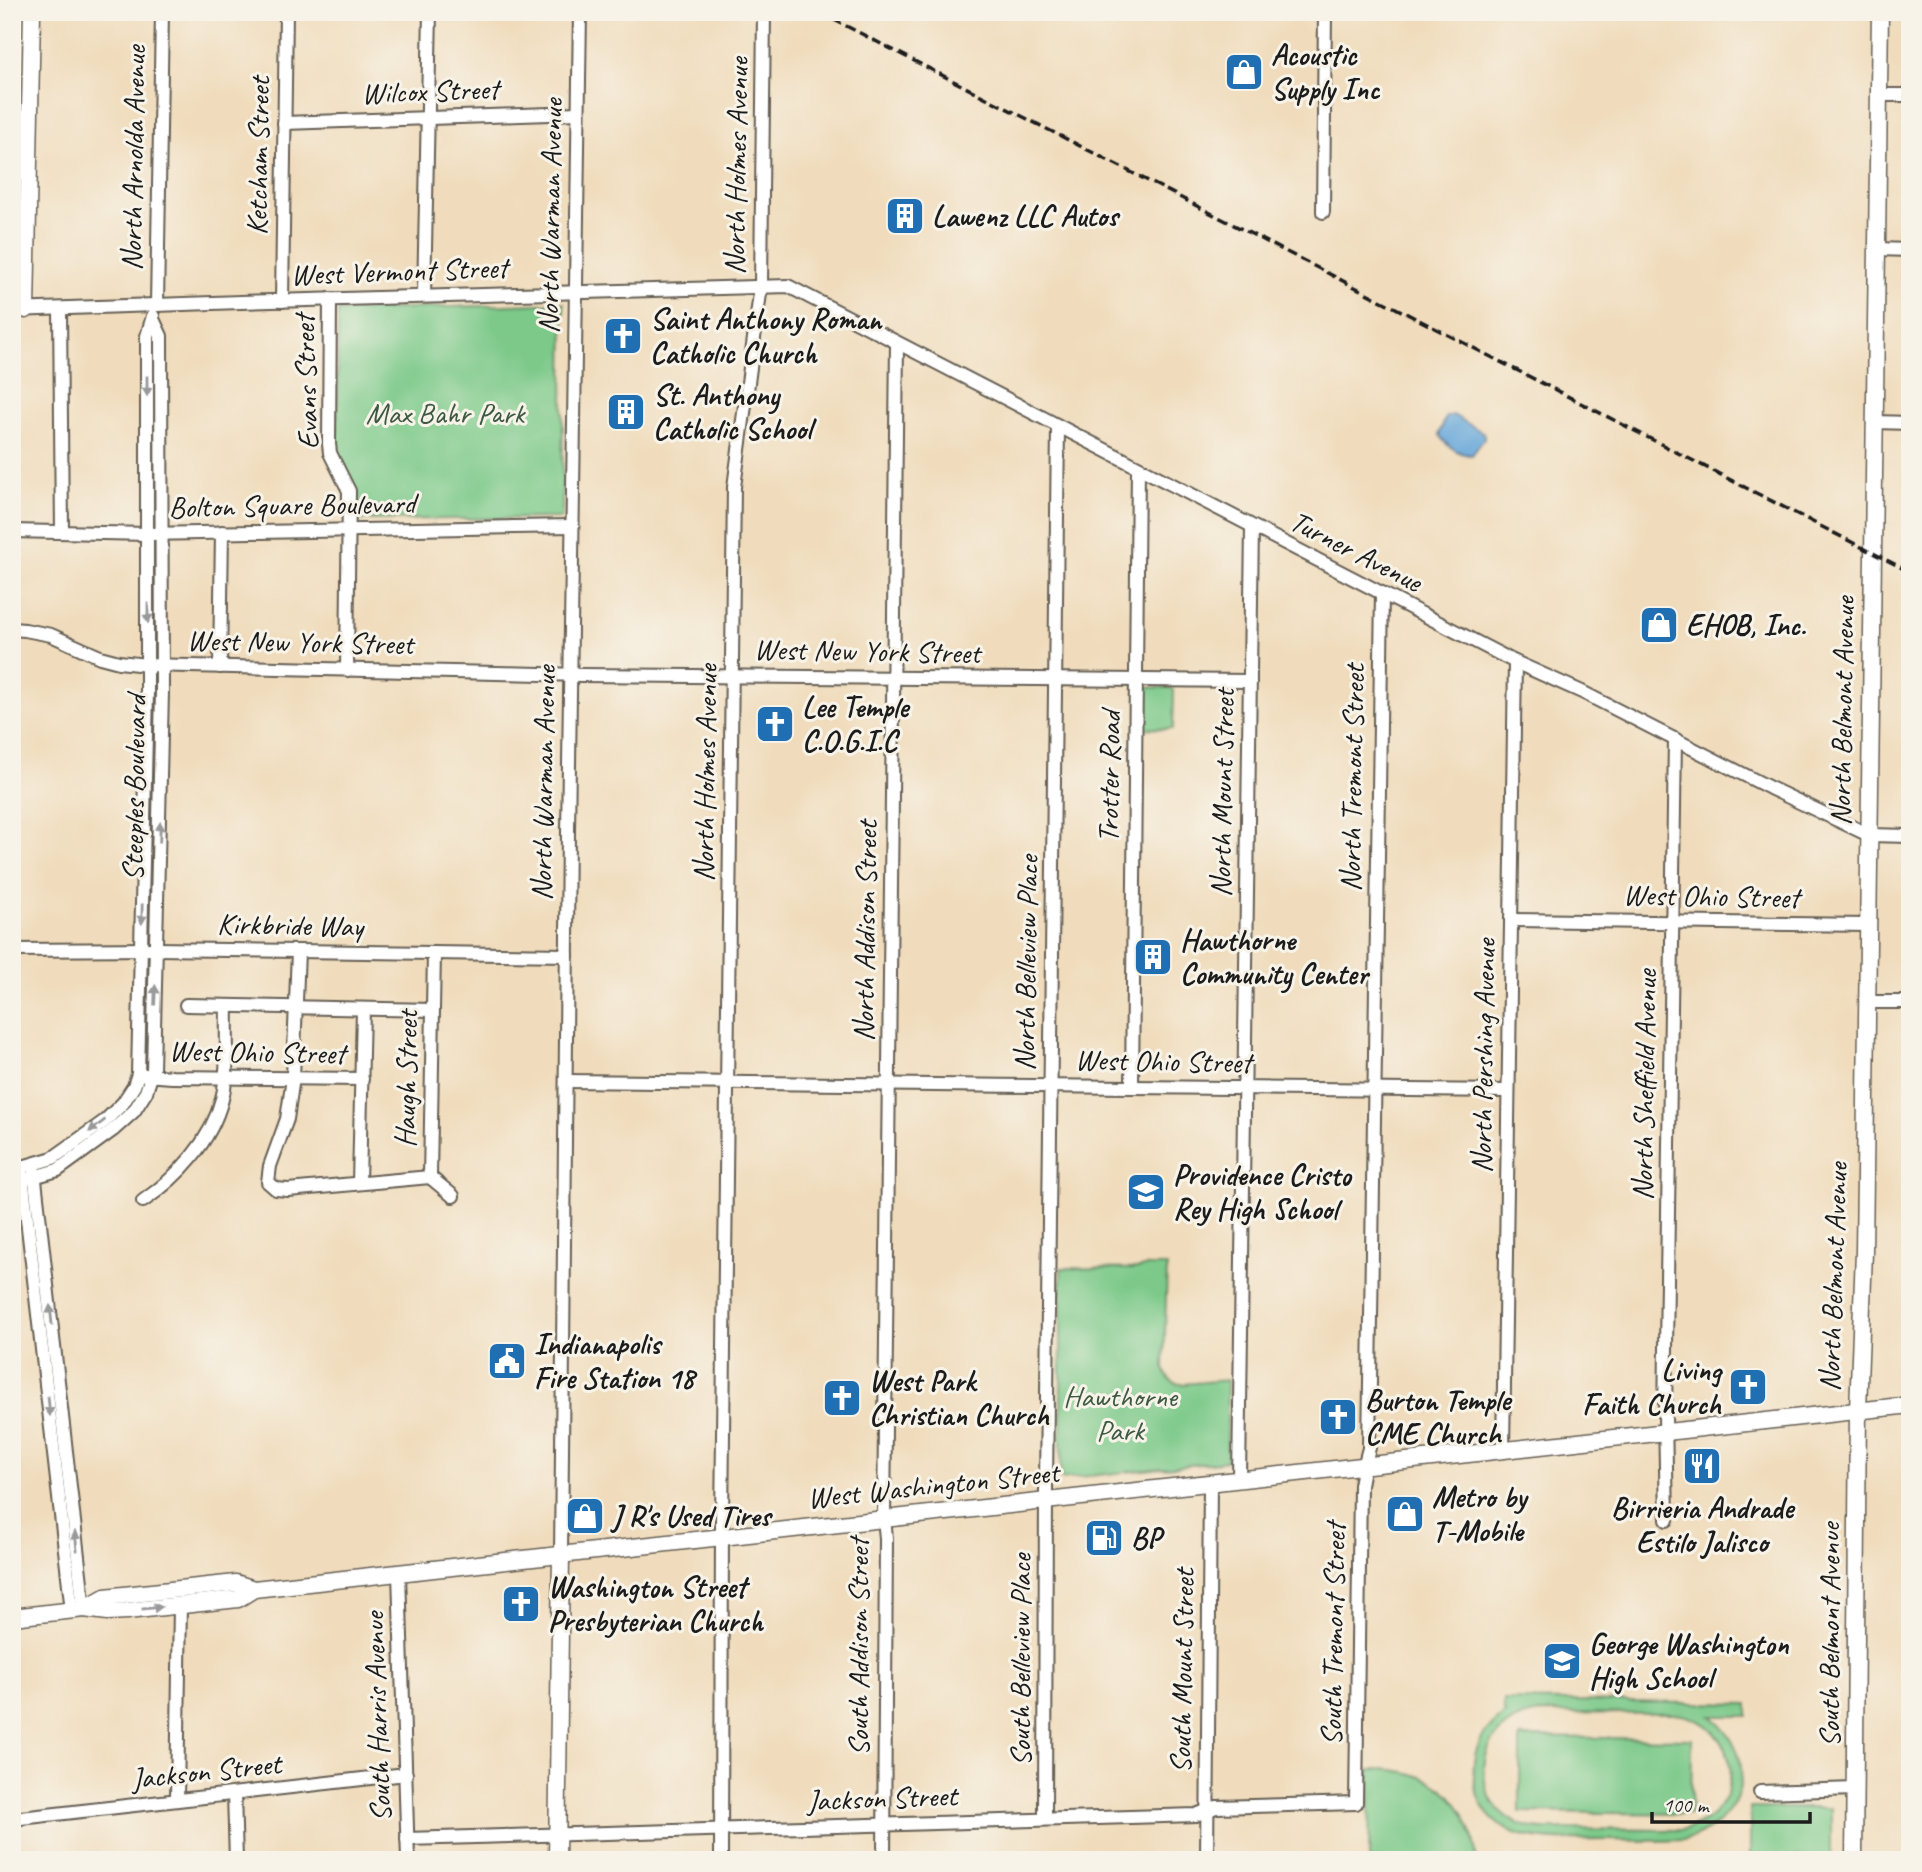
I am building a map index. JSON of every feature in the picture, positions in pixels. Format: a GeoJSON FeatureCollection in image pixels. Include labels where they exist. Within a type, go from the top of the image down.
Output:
{"type":"FeatureCollection","features":[{"type":"Feature","properties":{"kind":"main road"},"geometry":{"type":"LineString","coordinates":[[19,310],[32,12]]}},
{"type":"Feature","properties":{"kind":"main road","name":"North Belmont Avenue"},"geometry":{"type":"LineString","coordinates":[[1858,1410],[1864,1252],[1880,12]]}},
{"type":"Feature","properties":{"kind":"main road","name":"West Washington Street"},"geometry":{"type":"LineString","coordinates":[[78,1610],[105,1597],[236,1583],[254,1589],[1910,1405]]}},
{"type":"Feature","properties":{"kind":"main road","name":"South Belmont Avenue"},"geometry":{"type":"LineString","coordinates":[[1854,1860],[1858,1410]]}},
{"type":"Feature","properties":{"kind":"main road"},"geometry":{"type":"LineString","coordinates":[[558,1860],[561,1555]]}},
{"type":"Feature","properties":{"kind":"main road","name":"West Washington Street"},"geometry":{"type":"LineString","coordinates":[[12,1617],[78,1610],[108,1612],[238,1599],[254,1589]]}},
{"type":"Feature","properties":{"kind":"street","name":"North Arnolda Avenue"},"geometry":{"type":"LineString","coordinates":[[155,305],[162,12]]}},
{"type":"Feature","properties":{"kind":"street","name":"Ketcham Street"},"geometry":{"type":"LineString","coordinates":[[282,301],[286,12]]}},
{"type":"Feature","properties":{"kind":"street"},"geometry":{"type":"LineString","coordinates":[[424,296],[430,12]]}},
{"type":"Feature","properties":{"kind":"street","name":"North Warman Avenue"},"geometry":{"type":"LineString","coordinates":[[561,1555],[580,12]]}},
{"type":"Feature","properties":{"kind":"street","name":"North Holmes Avenue"},"geometry":{"type":"LineString","coordinates":[[721,1860],[734,476],[761,286],[764,12]]}},
{"type":"Feature","properties":{"kind":"street"},"geometry":{"type":"LineString","coordinates":[[1323,212],[1325,12]]}},
{"type":"Feature","properties":{"kind":"street"},"geometry":{"type":"LineString","coordinates":[[1879,94],[1910,95]]}},
{"type":"Feature","properties":{"kind":"street","name":"Wilcox Street"},"geometry":{"type":"LineString","coordinates":[[284,122],[578,113]]}},
{"type":"Feature","properties":{"kind":"street"},"geometry":{"type":"LineString","coordinates":[[1877,249],[1910,250]]}},
{"type":"Feature","properties":{"kind":"street","name":"West Vermont Street"},"geometry":{"type":"LineString","coordinates":[[19,310],[788,286]]}},
{"type":"Feature","properties":{"kind":"street","name":"Turner Avenue"},"geometry":{"type":"LineString","coordinates":[[788,286],[1515,662],[1582,692],[1770,788],[1869,835],[1910,836]]}},
{"type":"Feature","properties":{"kind":"street","name":"Evans Street"},"geometry":{"type":"LineString","coordinates":[[330,299],[329,444],[330,453],[349,491],[347,670]]}},
{"type":"Feature","properties":{"kind":"street","name":"Steeples Boulevard"},"geometry":{"type":"LineString","coordinates":[[23,1174],[52,1158],[105,1121],[123,1103],[138,1074],[147,665],[147,336],[155,305]]}},
{"type":"Feature","properties":{"kind":"street"},"geometry":{"type":"LineString","coordinates":[[60,309],[62,532]]}},
{"type":"Feature","properties":{"kind":"street","name":"Steeples Boulevard"},"geometry":{"type":"LineString","coordinates":[[23,1174],[58,1170],[113,1130],[134,1111],[152,1077],[162,666],[161,336],[153,318]]}},
{"type":"Feature","properties":{"kind":"street","name":"North Addison Street"},"geometry":{"type":"LineString","coordinates":[[884,1519],[897,343]]}},
{"type":"Feature","properties":{"kind":"street"},"geometry":{"type":"LineString","coordinates":[[1875,422],[1910,423]]}},
{"type":"Feature","properties":{"kind":"street","name":"North Belleview Place"},"geometry":{"type":"LineString","coordinates":[[1047,1501],[1058,426]]}},
{"type":"Feature","properties":{"kind":"street","name":"Trotter Road"},"geometry":{"type":"LineString","coordinates":[[1132,1087],[1138,468]]}},
{"type":"Feature","properties":{"kind":"street","name":"Bolton Square Boulevard"},"geometry":{"type":"LineString","coordinates":[[12,531],[148,534],[572,526]]}},
{"type":"Feature","properties":{"kind":"street","name":"North Mount Street"},"geometry":{"type":"LineString","coordinates":[[1238,1479],[1252,527]]}},
{"type":"Feature","properties":{"kind":"street"},"geometry":{"type":"LineString","coordinates":[[220,667],[222,532]]}},
{"type":"Feature","properties":{"kind":"street","name":"North Tremont Street"},"geometry":{"type":"LineString","coordinates":[[1365,1466],[1369,1448],[1381,593]]}},
{"type":"Feature","properties":{"kind":"street","name":"West New York Street"},"geometry":{"type":"LineString","coordinates":[[12,629],[51,635],[119,663],[162,666],[570,675],[1250,681]]}},
{"type":"Feature","properties":{"kind":"street","name":"North Pershing Avenue"},"geometry":{"type":"LineString","coordinates":[[1503,1450],[1515,662]]}},
{"type":"Feature","properties":{"kind":"street","name":"North Sheffield Avenue"},"geometry":{"type":"LineString","coordinates":[[1667,1520],[1665,1431],[1675,739]]}},
{"type":"Feature","properties":{"kind":"street","name":"West Ohio Street"},"geometry":{"type":"LineString","coordinates":[[1511,920],[1868,925]]}},
{"type":"Feature","properties":{"kind":"street","name":"Kirkbride Way"},"geometry":{"type":"LineString","coordinates":[[12,950],[156,949],[567,955]]}},
{"type":"Feature","properties":{"kind":"street"},"geometry":{"type":"LineString","coordinates":[[298,951],[293,1078],[287,1119],[270,1166],[268,1182],[276,1189],[288,1190],[430,1177]]}},
{"type":"Feature","properties":{"kind":"street","name":"Haugh Street"},"geometry":{"type":"LineString","coordinates":[[434,953],[430,1177],[453,1196]]}},
{"type":"Feature","properties":{"kind":"street"},"geometry":{"type":"LineString","coordinates":[[1867,1002],[1910,1002]]}},
{"type":"Feature","properties":{"kind":"street"},"geometry":{"type":"LineString","coordinates":[[186,1005],[433,1010]]}},
{"type":"Feature","properties":{"kind":"street"},"geometry":{"type":"LineString","coordinates":[[143,1201],[157,1192],[183,1167],[205,1140],[222,1099],[226,1006]]}},
{"type":"Feature","properties":{"kind":"street"},"geometry":{"type":"LineString","coordinates":[[359,1183],[363,1009]]}},
{"type":"Feature","properties":{"kind":"street","name":"West Ohio Street"},"geometry":{"type":"LineString","coordinates":[[138,1074],[152,1077],[362,1079]]}},
{"type":"Feature","properties":{"kind":"street","name":"West Ohio Street"},"geometry":{"type":"LineString","coordinates":[[566,1081],[1508,1091]]}},
{"type":"Feature","properties":{"kind":"street"},"geometry":{"type":"LineString","coordinates":[[23,1174],[78,1610]]}},
{"type":"Feature","properties":{"kind":"street","name":"South Tremont Street"},"geometry":{"type":"LineString","coordinates":[[1356,1803],[1360,1485],[1365,1466]]}},
{"type":"Feature","properties":{"kind":"street","name":"South Mount Street"},"geometry":{"type":"LineString","coordinates":[[1207,1860],[1210,1482]]}},
{"type":"Feature","properties":{"kind":"street","name":"South Belleview Place"},"geometry":{"type":"LineString","coordinates":[[1045,1819],[1047,1501]]}},
{"type":"Feature","properties":{"kind":"street","name":"South Addison Street"},"geometry":{"type":"LineString","coordinates":[[884,1519],[884,1860]]}},
{"type":"Feature","properties":{"kind":"street","name":"South Harris Avenue"},"geometry":{"type":"LineString","coordinates":[[399,1573],[408,1860]]}},
{"type":"Feature","properties":{"kind":"street"},"geometry":{"type":"LineString","coordinates":[[177,1800],[180,1605]]}},
{"type":"Feature","properties":{"kind":"street","name":"Jackson Street"},"geometry":{"type":"LineString","coordinates":[[12,1819],[406,1774]]}},
{"type":"Feature","properties":{"kind":"street"},"geometry":{"type":"LineString","coordinates":[[1759,1792],[1855,1789]]}},
{"type":"Feature","properties":{"kind":"street"},"geometry":{"type":"LineString","coordinates":[[234,1794],[236,1860]]}},
{"type":"Feature","properties":{"kind":"street","name":"Jackson Street"},"geometry":{"type":"LineString","coordinates":[[407,1839],[1196,1815],[1216,1807],[1356,1803]]}},
{"type":"Feature","properties":{"kind":"green space","name":"Max Bahr Park"},"geometry":{"type":"Polygon","coordinates":[[[564,303],[562,518],[357,520],[356,492],[337,449],[338,311],[564,303]]]}},
{"type":"Feature","properties":{"kind":"green space"},"geometry":{"type":"Polygon","coordinates":[[[1146,687],[1172,688],[1174,691],[1173,729],[1141,728],[1142,691],[1146,687]]]}},
{"type":"Feature","properties":{"kind":"green space","name":"Hawthorne Park"},"geometry":{"type":"Polygon","coordinates":[[[1147,1266],[1167,1266],[1164,1367],[1168,1377],[1172,1382],[1182,1384],[1227,1380],[1227,1461],[1061,1479],[1061,1268],[1139,1269],[1147,1266]]]}},
{"type":"Feature","properties":{"kind":"green space"},"geometry":{"type":"Polygon","coordinates":[[[1504,1700],[1748,1704],[1748,1716],[1711,1716],[1727,1732],[1737,1750],[1741,1769],[1740,1787],[1733,1805],[1721,1820],[1704,1832],[1683,1840],[1562,1840],[1522,1835],[1504,1828],[1490,1817],[1479,1800],[1474,1777],[1477,1749],[1485,1733],[1506,1714],[1504,1700]],[[1541,1713],[1516,1720],[1498,1734],[1487,1752],[1484,1772],[1488,1793],[1499,1810],[1518,1823],[1543,1829],[1681,1830],[1704,1821],[1719,1807],[1728,1789],[1730,1769],[1726,1750],[1715,1733],[1698,1720],[1674,1714],[1541,1713]]]}},
{"type":"Feature","properties":{"kind":"green space"},"geometry":{"type":"Polygon","coordinates":[[[1520,1737],[1692,1739],[1691,1814],[1520,1812],[1520,1737]]]}},
{"type":"Feature","properties":{"kind":"green space"},"geometry":{"type":"Polygon","coordinates":[[[1370,1769],[1412,1774],[1429,1780],[1444,1790],[1466,1819],[1477,1860],[1369,1860],[1370,1769]]]}},
{"type":"Feature","properties":{"kind":"green space"},"geometry":{"type":"Polygon","coordinates":[[[1750,1808],[1831,1808],[1831,1857],[1750,1857],[1750,1808]]]}},
{"type":"Feature","properties":{"kind":"water"},"geometry":{"type":"Polygon","coordinates":[[[1453,415],[1484,433],[1484,439],[1472,455],[1453,449],[1439,434],[1446,417],[1453,415]]]}},
{"type":"Feature","properties":{"kind":"railway"},"geometry":{"type":"LineString","coordinates":[[819,12],[1910,572]]}},
{"type":"Feature","properties":{"kind":"place","name":"Acoustic Supply Inc"},"geometry":{"type":"Point","coordinates":[1244,72]}},
{"type":"Feature","properties":{"kind":"place","name":"Lawenz LLC Autos"},"geometry":{"type":"Point","coordinates":[905,216]}},
{"type":"Feature","properties":{"kind":"place","name":"Saint Anthony Roman Catholic Church"},"geometry":{"type":"Point","coordinates":[623,336]}},
{"type":"Feature","properties":{"kind":"place","name":"St. Anthony Catholic School"},"geometry":{"type":"Point","coordinates":[626,412]}},
{"type":"Feature","properties":{"kind":"place","name":"EHOB, Inc."},"geometry":{"type":"Point","coordinates":[1659,625]}},
{"type":"Feature","properties":{"kind":"place","name":"Lee Temple C.O.G.I.C"},"geometry":{"type":"Point","coordinates":[775,724]}},
{"type":"Feature","properties":{"kind":"place","name":"Hawthorne Community Center"},"geometry":{"type":"Point","coordinates":[1153,957]}},
{"type":"Feature","properties":{"kind":"place","name":"Providence Cristo Rey High School"},"geometry":{"type":"Point","coordinates":[1146,1192]}},
{"type":"Feature","properties":{"kind":"place","name":"Indianapolis Fire Station 18"},"geometry":{"type":"Point","coordinates":[507,1361]}},
{"type":"Feature","properties":{"kind":"place","name":"Living Faith Church"},"geometry":{"type":"Point","coordinates":[1748,1387]}},
{"type":"Feature","properties":{"kind":"place","name":"West Park Christian Church"},"geometry":{"type":"Point","coordinates":[842,1398]}},
{"type":"Feature","properties":{"kind":"place","name":"Burton Temple CME Church"},"geometry":{"type":"Point","coordinates":[1338,1417]}},
{"type":"Feature","properties":{"kind":"place","name":"Birrieria Andrade Estilo Jalisco"},"geometry":{"type":"Point","coordinates":[1702,1466]}},
{"type":"Feature","properties":{"kind":"place","name":"Metro by T-Mobile"},"geometry":{"type":"Point","coordinates":[1405,1514]}},
{"type":"Feature","properties":{"kind":"place","name":"J R's Used Tires"},"geometry":{"type":"Point","coordinates":[585,1516]}},
{"type":"Feature","properties":{"kind":"place","name":"BP"},"geometry":{"type":"Point","coordinates":[1104,1538]}},
{"type":"Feature","properties":{"kind":"place","name":"Washington Street Presbyterian Church"},"geometry":{"type":"Point","coordinates":[521,1604]}},
{"type":"Feature","properties":{"kind":"place","name":"George Washington High School"},"geometry":{"type":"Point","coordinates":[1562,1661]}}]}
